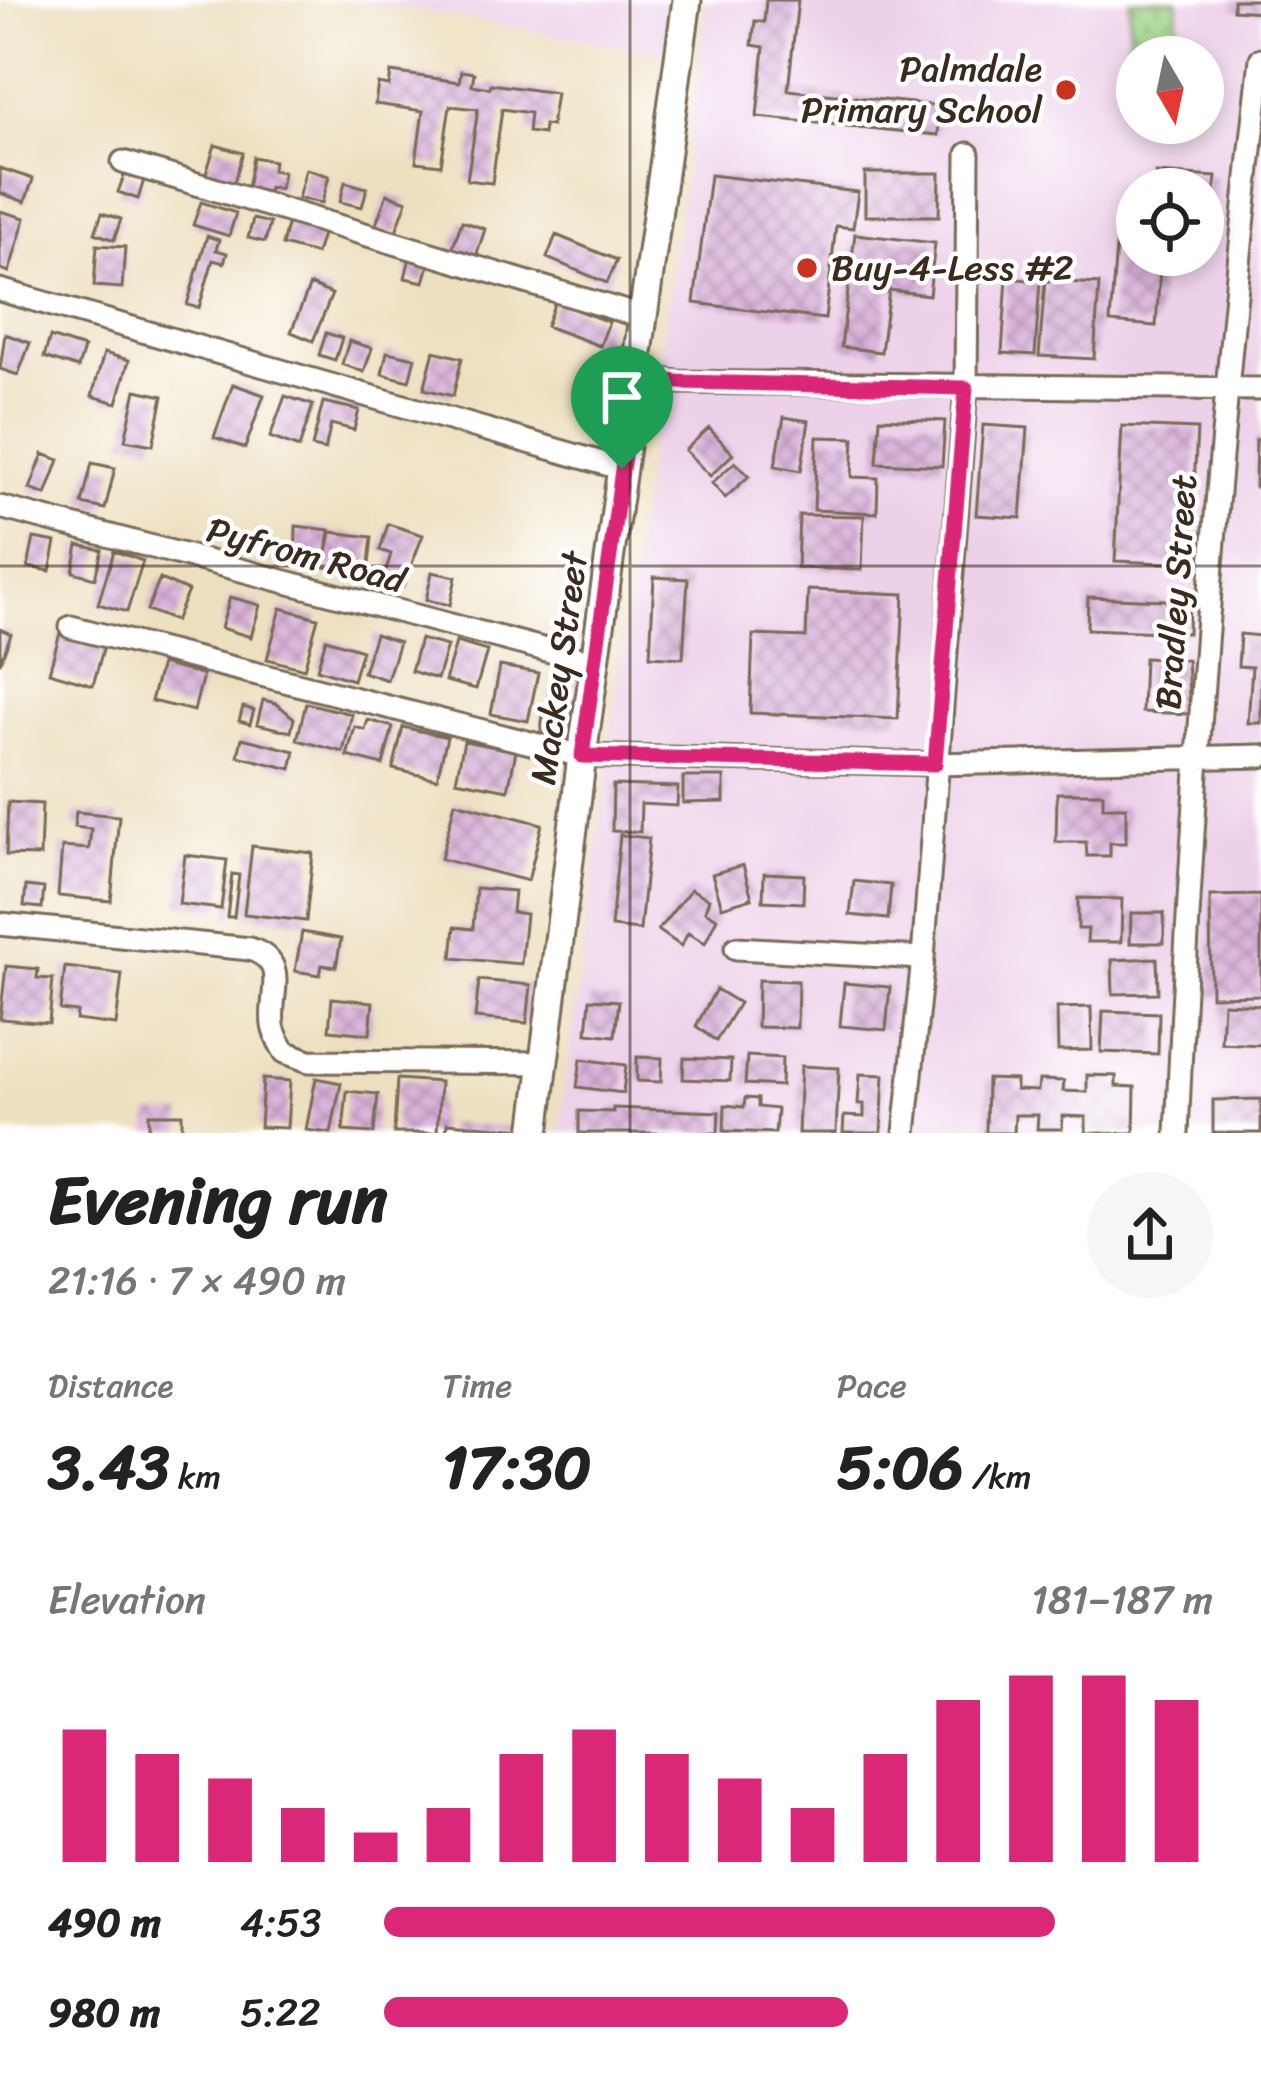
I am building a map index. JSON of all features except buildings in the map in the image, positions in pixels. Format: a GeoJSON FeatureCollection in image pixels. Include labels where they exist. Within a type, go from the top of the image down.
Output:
{"type":"FeatureCollection","features":[{"type":"Feature","properties":{"kind":"main road","name":"Mackey Street"},"geometry":{"type":"LineString","coordinates":[[535,1133],[687,0]]}},
{"type":"Feature","properties":{"kind":"street","name":"Bradley Street"},"geometry":{"type":"LineString","coordinates":[[1178,1133],[1196,755],[1225,389],[1261,58]]}},
{"type":"Feature","properties":{"kind":"street"},"geometry":{"type":"LineString","coordinates":[[905,1133],[923,958],[966,388],[968,154]]}},
{"type":"Feature","properties":{"kind":"street"},"geometry":{"type":"LineString","coordinates":[[123,162],[643,317]]}},
{"type":"Feature","properties":{"kind":"street"},"geometry":{"type":"LineString","coordinates":[[0,290],[622,469]]}},
{"type":"Feature","properties":{"kind":"street"},"geometry":{"type":"LineString","coordinates":[[635,377],[677,382],[966,388],[1261,389]]}},
{"type":"Feature","properties":{"kind":"street","name":"Pyfrom Road"},"geometry":{"type":"LineString","coordinates":[[0,507],[596,663]]}},
{"type":"Feature","properties":{"kind":"street"},"geometry":{"type":"LineString","coordinates":[[71,627],[582,756],[935,764],[1261,756]]}},
{"type":"Feature","properties":{"kind":"street"},"geometry":{"type":"LineString","coordinates":[[0,924],[266,954],[274,967],[272,1030],[285,1052],[310,1061],[545,1063]]}},
{"type":"Feature","properties":{"kind":"street"},"geometry":{"type":"LineString","coordinates":[[736,947],[923,958]]}},
{"type":"Feature","properties":{"kind":"shaded area"},"geometry":{"type":"Polygon","coordinates":[[[356,0],[677,0],[669,55],[356,0]]]}},
{"type":"Feature","properties":{"kind":"shaded area"},"geometry":{"type":"Polygon","coordinates":[[[707,0],[1261,0],[1261,1133],[559,1133],[707,0]]]}},
{"type":"Feature","properties":{"kind":"green space"},"geometry":{"type":"Polygon","coordinates":[[[1130,0],[1178,0],[1177,36],[1129,36],[1130,0]]]}},
{"type":"Feature","properties":{"kind":"place","name":"Palmdale Primary School"},"geometry":{"type":"Point","coordinates":[1066,90]}},
{"type":"Feature","properties":{"kind":"place","name":"Buy-4-Less #2"},"geometry":{"type":"Point","coordinates":[807,268]}},
{"type":"Feature","properties":{"kind":"route"},"geometry":{"type":"LineString","coordinates":[[635,377],[677,382],[966,388],[935,764],[582,756],[622,469],[635,377]]}}]}
